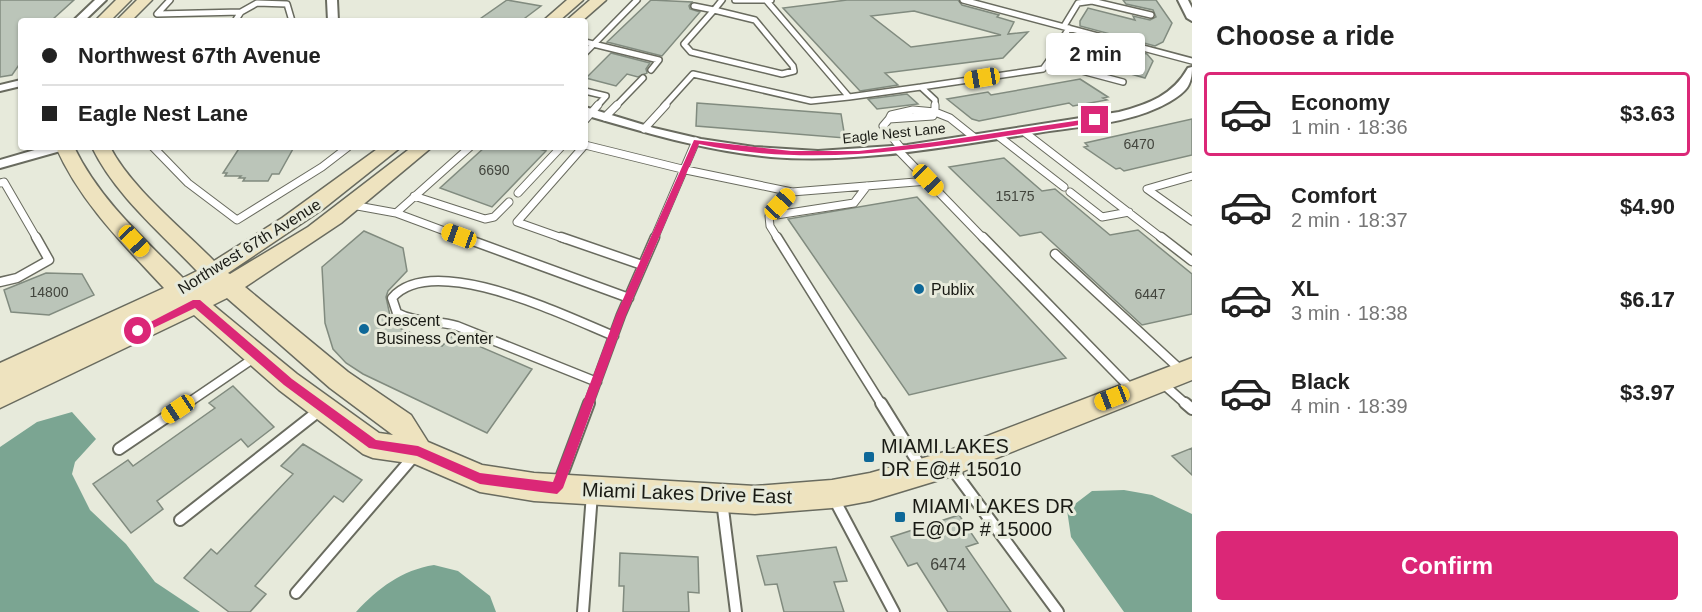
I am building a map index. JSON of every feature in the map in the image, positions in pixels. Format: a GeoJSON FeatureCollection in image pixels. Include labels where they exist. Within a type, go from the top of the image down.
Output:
{"type":"FeatureCollection","features":[{"type":"Feature","properties":{"kind":"main road"},"geometry":{"type":"LineString","coordinates":[[105,18],[124,0]]}},
{"type":"Feature","properties":{"kind":"main road"},"geometry":{"type":"LineString","coordinates":[[126,18],[145,0]]}},
{"type":"Feature","properties":{"kind":"main road"},"geometry":{"type":"LineString","coordinates":[[554,18],[576,0]]}},
{"type":"Feature","properties":{"kind":"main road"},"geometry":{"type":"LineString","coordinates":[[577,18],[598,0]]}},
{"type":"Feature","properties":{"kind":"main road","name":"Miami Lakes Drive East"},"geometry":{"type":"LineString","coordinates":[[66,150],[77,173],[94,197],[188,297],[257,356],[373,445],[418,451],[480,478],[557,488],[755,500],[832,494],[870,487],[936,468],[1178,374]]}},
{"type":"Feature","properties":{"kind":"main road"},"geometry":{"type":"LineString","coordinates":[[102,150],[126,184],[220,280],[339,380],[401,424],[418,451]]}},
{"type":"Feature","properties":{"kind":"main road","name":"Northwest 67th Avenue"},"geometry":{"type":"LineString","coordinates":[[220,280],[388,150]]}},
{"type":"Feature","properties":{"kind":"main road","name":"Northwest 67th Avenue"},"geometry":{"type":"LineString","coordinates":[[0,397],[220,280],[278,257],[352,205],[419,150]]}},
{"type":"Feature","properties":{"kind":"main road","name":"Northwest 67th Avenue"},"geometry":{"type":"LineString","coordinates":[[0,375],[188,297]]}},
{"type":"Feature","properties":{"kind":"street"},"geometry":{"type":"LineString","coordinates":[[81,18],[101,0]]}},
{"type":"Feature","properties":{"kind":"street"},"geometry":{"type":"LineString","coordinates":[[330,18],[332,0]]}},
{"type":"Feature","properties":{"kind":"street"},"geometry":{"type":"LineString","coordinates":[[1183,0],[1192,16]]}},
{"type":"Feature","properties":{"kind":"street"},"geometry":{"type":"LineString","coordinates":[[81,18],[105,18]]}},
{"type":"Feature","properties":{"kind":"street","name":"Eagle Nest Lane"},"geometry":{"type":"LineString","coordinates":[[588,115],[726,147],[791,154],[859,153],[1095,120],[1141,109],[1165,99],[1190,78]]}},
{"type":"Feature","properties":{"kind":"street"},"geometry":{"type":"LineString","coordinates":[[0,88],[18,84]]}},
{"type":"Feature","properties":{"kind":"street"},"geometry":{"type":"LineString","coordinates":[[0,164],[49,150]]}},
{"type":"Feature","properties":{"kind":"lane"},"geometry":{"type":"LineString","coordinates":[[170,0],[157,14],[241,12]]}},
{"type":"Feature","properties":{"kind":"lane"},"geometry":{"type":"LineString","coordinates":[[588,50],[637,0]]}},
{"type":"Feature","properties":{"kind":"lane"},"geometry":{"type":"LineString","coordinates":[[694,6],[713,10],[755,20],[793,66],[794,71],[782,74],[691,52],[685,48],[684,44],[713,10],[722,0]]}},
{"type":"Feature","properties":{"kind":"lane"},"geometry":{"type":"LineString","coordinates":[[735,0],[771,0]]}},
{"type":"Feature","properties":{"kind":"lane"},"geometry":{"type":"LineString","coordinates":[[766,0],[849,97]]}},
{"type":"Feature","properties":{"kind":"lane"},"geometry":{"type":"LineString","coordinates":[[963,0],[1192,61]]}},
{"type":"Feature","properties":{"kind":"lane"},"geometry":{"type":"LineString","coordinates":[[644,129],[693,74],[811,101],[849,97],[1042,69],[1048,62],[1078,3],[1096,1],[1150,15]]}},
{"type":"Feature","properties":{"kind":"lane"},"geometry":{"type":"LineString","coordinates":[[237,18],[241,12],[257,3],[287,4],[291,18]]}},
{"type":"Feature","properties":{"kind":"lane"},"geometry":{"type":"LineString","coordinates":[[588,43],[659,60],[651,70]]}},
{"type":"Feature","properties":{"kind":"lane"},"geometry":{"type":"LineString","coordinates":[[1048,62],[1123,82]]}},
{"type":"Feature","properties":{"kind":"lane"},"geometry":{"type":"LineString","coordinates":[[604,117],[643,78]]}},
{"type":"Feature","properties":{"kind":"lane"},"geometry":{"type":"LineString","coordinates":[[921,87],[935,99],[933,116],[889,119],[883,126],[885,129],[899,149],[928,180],[1133,391]]}},
{"type":"Feature","properties":{"kind":"lane"},"geometry":{"type":"LineString","coordinates":[[588,92],[606,96],[588,114]]}},
{"type":"Feature","properties":{"kind":"lane"},"geometry":{"type":"LineString","coordinates":[[935,112],[950,118],[975,138]]}},
{"type":"Feature","properties":{"kind":"lane"},"geometry":{"type":"LineString","coordinates":[[1023,131],[1192,261]]}},
{"type":"Feature","properties":{"kind":"lane"},"geometry":{"type":"LineString","coordinates":[[997,135],[1102,217],[1129,212]]}},
{"type":"Feature","properties":{"kind":"lane"},"geometry":{"type":"LineString","coordinates":[[557,488],[628,298],[686,170],[696,141]]}},
{"type":"Feature","properties":{"kind":"lane"},"geometry":{"type":"LineString","coordinates":[[588,146],[686,170],[792,192],[928,180]]}},
{"type":"Feature","properties":{"kind":"lane"},"geometry":{"type":"LineString","coordinates":[[156,150],[188,183],[237,220],[344,150]]}},
{"type":"Feature","properties":{"kind":"lane"},"geometry":{"type":"LineString","coordinates":[[396,213],[467,150]]}},
{"type":"Feature","properties":{"kind":"lane"},"geometry":{"type":"LineString","coordinates":[[518,193],[558,150]]}},
{"type":"Feature","properties":{"kind":"lane"},"geometry":{"type":"LineString","coordinates":[[581,150],[517,222],[642,265]]}},
{"type":"Feature","properties":{"kind":"lane"},"geometry":{"type":"LineString","coordinates":[[1192,176],[1147,189],[1192,221]]}},
{"type":"Feature","properties":{"kind":"lane"},"geometry":{"type":"LineString","coordinates":[[0,183],[4,182],[49,260],[17,278],[0,282]]}},
{"type":"Feature","properties":{"kind":"lane"},"geometry":{"type":"LineString","coordinates":[[769,216],[854,203],[867,186]]}},
{"type":"Feature","properties":{"kind":"lane"},"geometry":{"type":"LineString","coordinates":[[792,192],[769,216],[770,226],[936,468],[1058,612]]}},
{"type":"Feature","properties":{"kind":"lane"},"geometry":{"type":"LineString","coordinates":[[414,196],[485,219],[494,217],[509,202]]}},
{"type":"Feature","properties":{"kind":"lane"},"geometry":{"type":"LineString","coordinates":[[352,205],[396,213],[628,298]]}},
{"type":"Feature","properties":{"kind":"lane"},"geometry":{"type":"LineString","coordinates":[[1055,254],[1178,374],[1192,409]]}},
{"type":"Feature","properties":{"kind":"lane"},"geometry":{"type":"LineString","coordinates":[[597,382],[447,322],[410,320],[397,314],[392,298],[398,291],[442,281],[476,284],[494,288],[614,336]]}},
{"type":"Feature","properties":{"kind":"lane"},"geometry":{"type":"LineString","coordinates":[[119,449],[257,356]]}},
{"type":"Feature","properties":{"kind":"lane"},"geometry":{"type":"LineString","coordinates":[[180,520],[323,408]]}},
{"type":"Feature","properties":{"kind":"lane"},"geometry":{"type":"LineString","coordinates":[[296,593],[418,451]]}},
{"type":"Feature","properties":{"kind":"lane"},"geometry":{"type":"LineString","coordinates":[[583,612],[592,490]]}},
{"type":"Feature","properties":{"kind":"lane"},"geometry":{"type":"LineString","coordinates":[[832,494],[894,612]]}},
{"type":"Feature","properties":{"kind":"lane"},"geometry":{"type":"LineString","coordinates":[[722,498],[736,612]]}},
{"type":"Feature","properties":{"kind":"shaded area"},"geometry":{"type":"Polygon","coordinates":[[[72,412],[96,439],[75,462],[72,474],[90,510],[126,544],[155,582],[200,612],[0,612],[0,447],[37,422],[72,412]]]}},
{"type":"Feature","properties":{"kind":"shaded area"},"geometry":{"type":"Polygon","coordinates":[[[1124,490],[1152,495],[1192,514],[1192,612],[1124,612],[1071,537],[1067,510],[1092,491],[1124,490]]]}},
{"type":"Feature","properties":{"kind":"shaded area"},"geometry":{"type":"Polygon","coordinates":[[[434,565],[458,571],[490,596],[496,612],[356,612],[391,581],[411,571],[434,565]]]}},
{"type":"Feature","properties":{"kind":"building"},"geometry":{"type":"Polygon","coordinates":[[[0,0],[74,0],[54,18],[18,18],[18,66],[12,75],[0,77],[0,0]]]}},
{"type":"Feature","properties":{"kind":"building"},"geometry":{"type":"Polygon","coordinates":[[[507,0],[541,6],[525,18],[481,18],[507,0]]]}},
{"type":"Feature","properties":{"kind":"building"},"geometry":{"type":"Polygon","coordinates":[[[651,0],[692,2],[690,9],[700,12],[662,56],[607,42],[651,0]]]}},
{"type":"Feature","properties":{"kind":"building"},"geometry":{"type":"Polygon","coordinates":[[[847,0],[958,0],[962,5],[999,15],[997,17],[1014,22],[1008,34],[1028,32],[1003,58],[885,73],[898,85],[860,91],[783,8],[847,0]],[[914,11],[871,16],[911,47],[1001,35],[914,11]]]}},
{"type":"Feature","properties":{"kind":"building"},"geometry":{"type":"Polygon","coordinates":[[[1123,0],[1156,0],[1172,23],[1163,42],[1155,46],[1080,26],[1080,21],[1088,8],[1135,20],[1133,16],[1150,20],[1156,17],[1153,10],[1126,4],[1123,0]]]}},
{"type":"Feature","properties":{"kind":"building"},"geometry":{"type":"Polygon","coordinates":[[[1078,36],[1147,54],[1153,61],[1145,78],[1117,70],[1120,65],[1063,49],[1070,39],[1078,36]]]}},
{"type":"Feature","properties":{"kind":"building"},"geometry":{"type":"Polygon","coordinates":[[[611,53],[650,63],[646,69],[647,73],[638,77],[627,74],[616,86],[588,79],[611,53]]]}},
{"type":"Feature","properties":{"kind":"building"},"geometry":{"type":"Polygon","coordinates":[[[1080,79],[1108,97],[1103,98],[1107,100],[1073,106],[1069,103],[979,121],[972,119],[947,99],[988,92],[991,95],[1080,79]]]}},
{"type":"Feature","properties":{"kind":"building"},"geometry":{"type":"Polygon","coordinates":[[[907,94],[918,104],[877,109],[868,99],[907,94]]]}},
{"type":"Feature","properties":{"kind":"building"},"geometry":{"type":"Polygon","coordinates":[[[697,103],[841,114],[845,138],[696,126],[697,103]]]}},
{"type":"Feature","properties":{"kind":"building"},"geometry":{"type":"Polygon","coordinates":[[[1192,119],[1192,155],[1124,171],[1120,168],[1116,169],[1084,147],[1088,146],[1085,143],[1192,119]]]}},
{"type":"Feature","properties":{"kind":"building"},"geometry":{"type":"Polygon","coordinates":[[[238,150],[292,150],[279,174],[272,174],[268,181],[243,181],[245,178],[239,178],[241,176],[225,176],[227,173],[223,173],[238,150]]]}},
{"type":"Feature","properties":{"kind":"building"},"geometry":{"type":"Polygon","coordinates":[[[482,150],[546,151],[492,207],[440,188],[482,150]]]}},
{"type":"Feature","properties":{"kind":"building"},"geometry":{"type":"Polygon","coordinates":[[[1004,158],[1042,191],[1055,189],[1110,235],[1138,230],[1192,274],[1192,314],[1142,325],[1041,232],[1020,236],[949,167],[1004,158]]]}},
{"type":"Feature","properties":{"kind":"building","name":"Publix"},"geometry":{"type":"Polygon","coordinates":[[[917,197],[1066,358],[909,395],[788,219],[917,197]]]}},
{"type":"Feature","properties":{"kind":"building","name":"Crescent Business Center"},"geometry":{"type":"Polygon","coordinates":[[[364,231],[403,248],[407,271],[388,291],[386,297],[392,325],[442,346],[453,335],[532,369],[487,433],[363,374],[346,363],[333,349],[325,323],[322,267],[364,231]]]}},
{"type":"Feature","properties":{"kind":"building"},"geometry":{"type":"Polygon","coordinates":[[[46,273],[82,274],[94,295],[49,315],[11,312],[4,290],[46,273]]]}},
{"type":"Feature","properties":{"kind":"building"},"geometry":{"type":"Polygon","coordinates":[[[233,386],[274,427],[248,447],[241,439],[157,501],[163,509],[131,533],[93,484],[128,460],[133,466],[215,408],[209,403],[233,386]]]}},
{"type":"Feature","properties":{"kind":"building"},"geometry":{"type":"Polygon","coordinates":[[[303,444],[362,480],[343,502],[334,496],[255,586],[266,594],[250,612],[229,612],[184,578],[211,549],[217,554],[293,474],[281,466],[303,444]]]}},
{"type":"Feature","properties":{"kind":"building"},"geometry":{"type":"Polygon","coordinates":[[[1192,448],[1192,475],[1172,456],[1192,448]]]}},
{"type":"Feature","properties":{"kind":"building"},"geometry":{"type":"Polygon","coordinates":[[[959,515],[978,543],[966,547],[1011,612],[948,612],[917,563],[908,566],[891,537],[959,515]]]}},
{"type":"Feature","properties":{"kind":"building"},"geometry":{"type":"Polygon","coordinates":[[[836,547],[847,581],[834,582],[844,612],[784,612],[777,584],[765,585],[757,556],[836,547]]]}},
{"type":"Feature","properties":{"kind":"building"},"geometry":{"type":"Polygon","coordinates":[[[620,553],[698,557],[699,593],[688,592],[689,612],[623,612],[624,586],[619,586],[620,553]]]}},
{"type":"Feature","properties":{"kind":"place","name":"Publix"},"geometry":{"type":"Point","coordinates":[919,289]}},
{"type":"Feature","properties":{"kind":"place","name":"Crescent Business Center"},"geometry":{"type":"Point","coordinates":[364,329]}},
{"type":"Feature","properties":{"kind":"place","name":"MIAMI LAKES DR E@# 15010"},"geometry":{"type":"Point","coordinates":[869,457]}},
{"type":"Feature","properties":{"kind":"place","name":"MIAMI LAKES DR E@OP # 15000"},"geometry":{"type":"Point","coordinates":[900,517]}},
{"type":"Feature","properties":{"kind":"route"},"geometry":{"type":"LineString","coordinates":[[138,331],[196,303],[288,382],[373,445],[418,451],[480,478],[534,487],[557,488],[621,315],[686,170],[696,141],[726,147],[791,154],[859,153],[935,145],[1095,120]]}}]}
